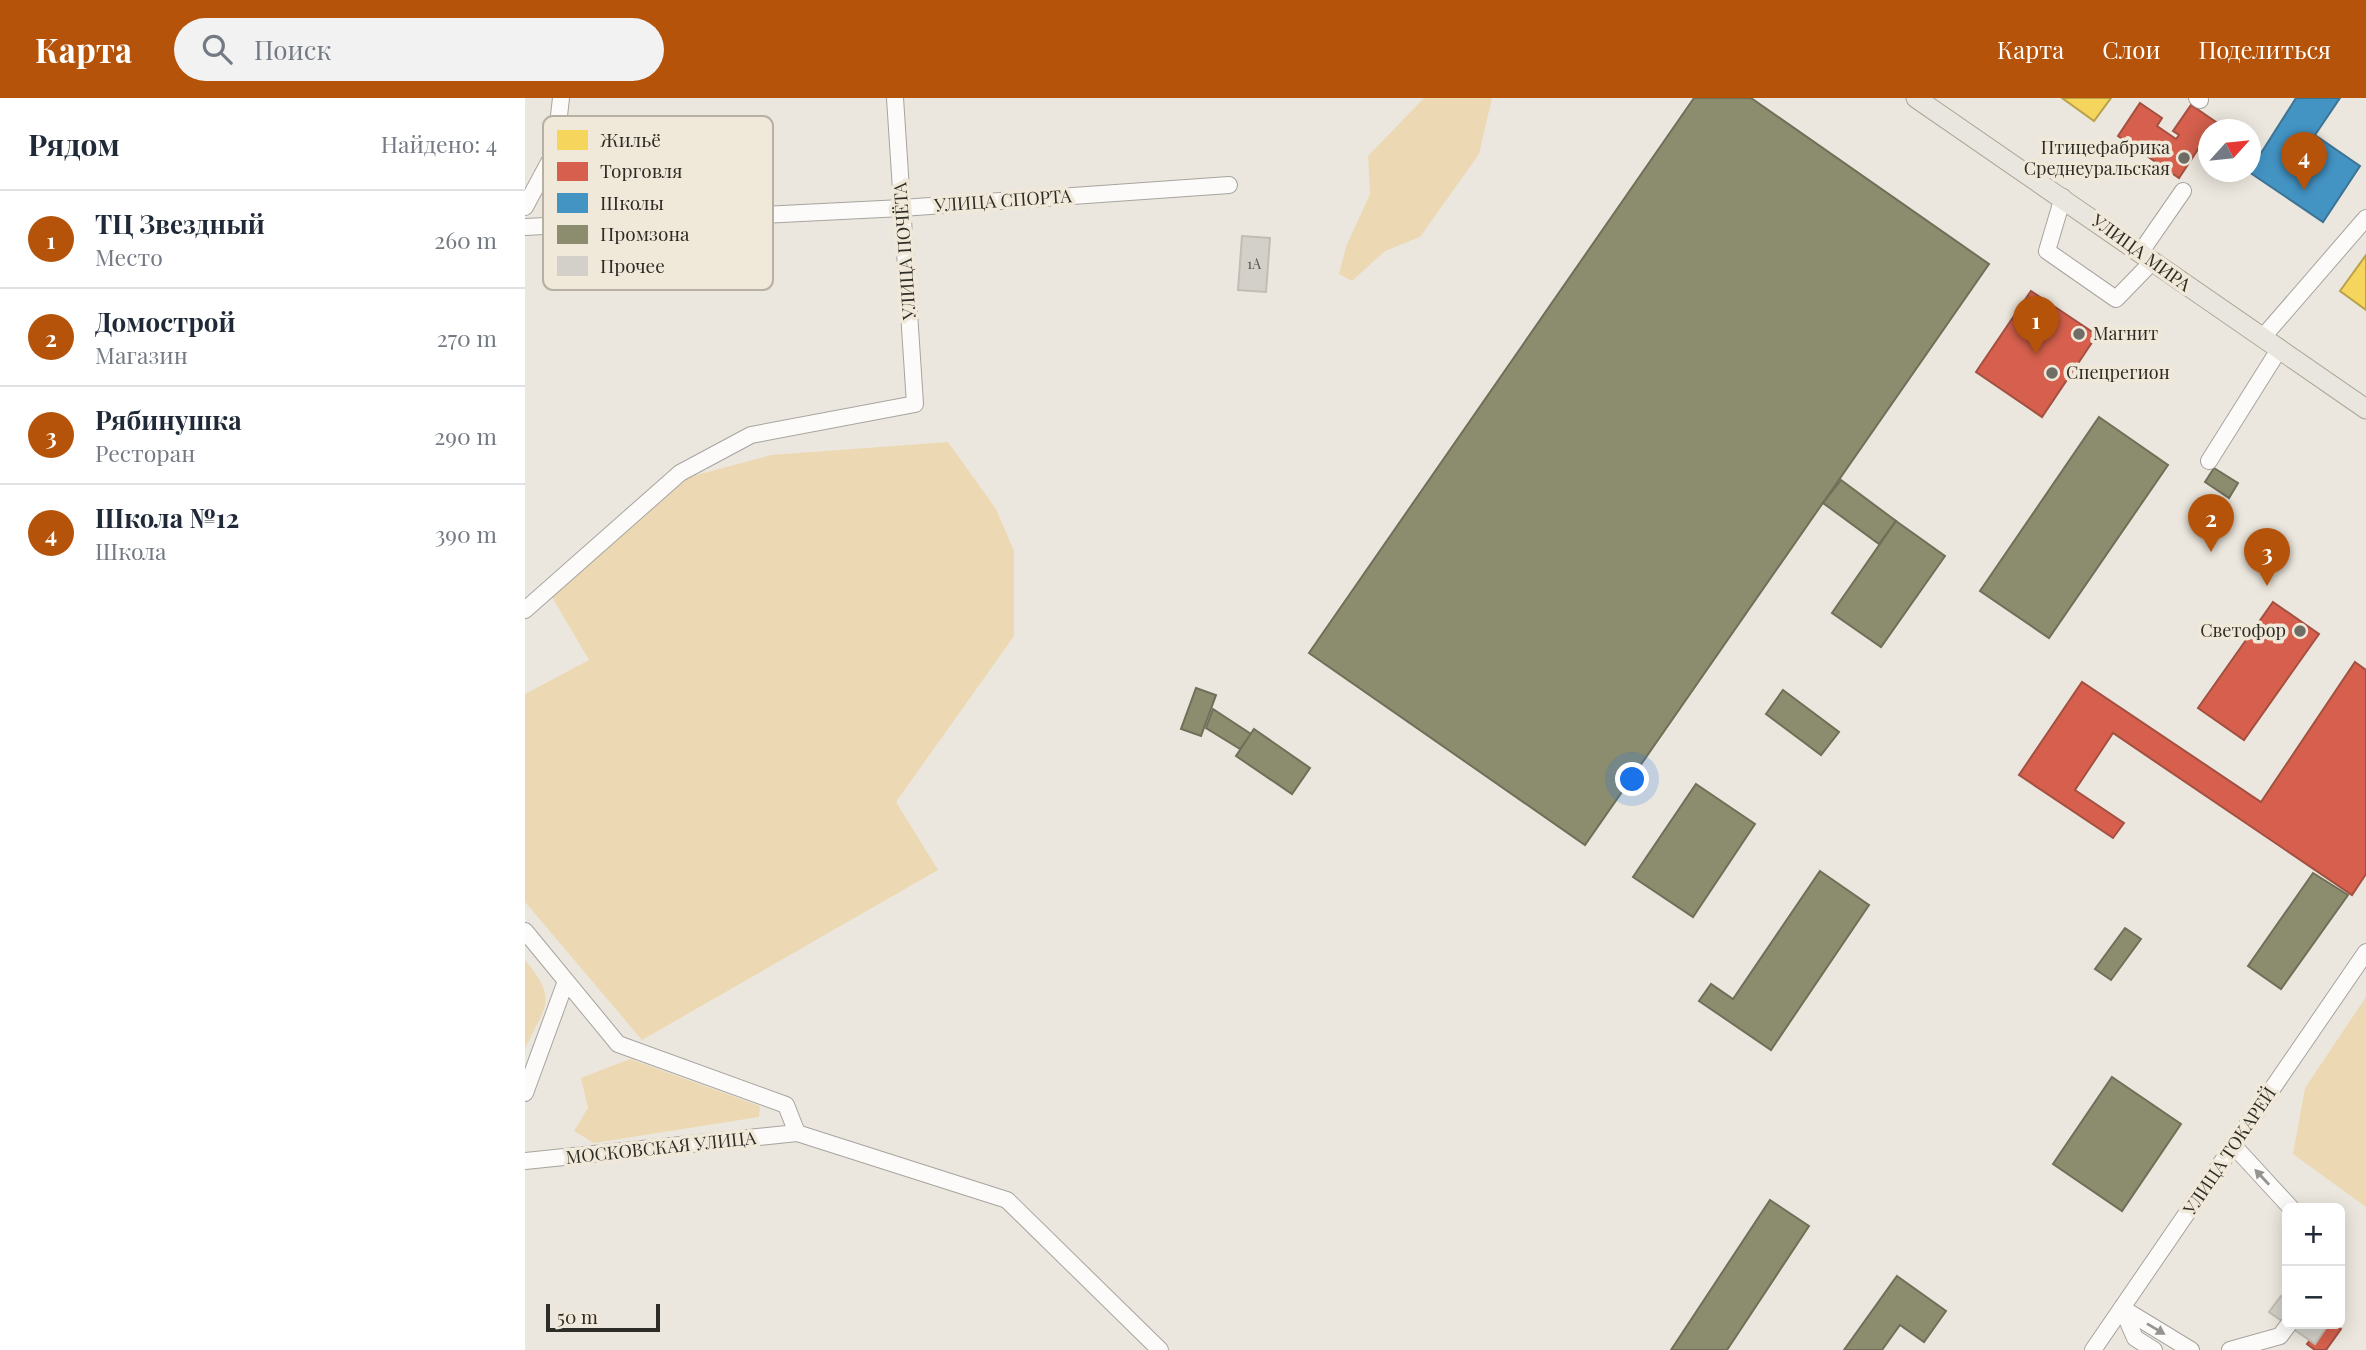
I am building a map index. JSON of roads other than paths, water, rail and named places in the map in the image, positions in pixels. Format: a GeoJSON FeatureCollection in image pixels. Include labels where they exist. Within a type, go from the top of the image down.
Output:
{"type":"FeatureCollection","features":[{"type":"Feature","properties":{"kind":"main road","name":"УЛИЦА МИРА"},"geometry":{"type":"LineString","coordinates":[[1916,98],[2063,197],[2145,258],[2366,410]]}},
{"type":"Feature","properties":{"kind":"street"},"geometry":{"type":"LineString","coordinates":[[559,116],[561,98]]}},
{"type":"Feature","properties":{"kind":"street","name":"УЛИЦА ПОЧЁТА"},"geometry":{"type":"LineString","coordinates":[[525,610],[680,473],[751,435],[915,404],[895,98]]}},
{"type":"Feature","properties":{"kind":"street"},"geometry":{"type":"LineString","coordinates":[[525,207],[543,173]]}},
{"type":"Feature","properties":{"kind":"street","name":"УЛИЦА СПОРТА"},"geometry":{"type":"LineString","coordinates":[[773,215],[1229,185]]}},
{"type":"Feature","properties":{"kind":"street"},"geometry":{"type":"LineString","coordinates":[[2063,197],[2047,251],[2116,299],[2145,258],[2183,191]]}},
{"type":"Feature","properties":{"kind":"street"},"geometry":{"type":"LineString","coordinates":[[2209,461],[2271,343],[2366,218]]}},
{"type":"Feature","properties":{"kind":"street","name":"УЛИЦА СПОРТА"},"geometry":{"type":"LineString","coordinates":[[525,227],[543,226]]}},
{"type":"Feature","properties":{"kind":"street"},"geometry":{"type":"LineString","coordinates":[[525,931],[618,1045],[786,1105],[797,1133],[1007,1200],[1160,1350]]}},
{"type":"Feature","properties":{"kind":"street","name":"УЛИЦА ТОКАРЕЙ"},"geometry":{"type":"LineString","coordinates":[[2093,1350],[2366,952]]}},
{"type":"Feature","properties":{"kind":"street"},"geometry":{"type":"LineString","coordinates":[[525,1093],[566,981]]}},
{"type":"Feature","properties":{"kind":"street","name":"МОСКОВСКАЯ УЛИЦА"},"geometry":{"type":"LineString","coordinates":[[525,1161],[797,1133]]}},
{"type":"Feature","properties":{"kind":"street"},"geometry":{"type":"LineString","coordinates":[[2233,1145],[2286,1203]]}},
{"type":"Feature","properties":{"kind":"street"},"geometry":{"type":"LineString","coordinates":[[2122,1308],[2135,1338],[2154,1350]]}},
{"type":"Feature","properties":{"kind":"street"},"geometry":{"type":"LineString","coordinates":[[2122,1308],[2191,1350]]}},
{"type":"Feature","properties":{"kind":"street"},"geometry":{"type":"LineString","coordinates":[[2230,1350],[2280,1336],[2285,1329]]}},
{"type":"Feature","properties":{"kind":"place","name":"Птицефабрика Среднеуральская"},"geometry":{"type":"Point","coordinates":[2184,158]}},
{"type":"Feature","properties":{"kind":"place","name":"Школа №12"},"geometry":{"type":"Point","coordinates":[2304,190]}},
{"type":"Feature","properties":{"kind":"place","name":"Магнит"},"geometry":{"type":"Point","coordinates":[2079,334]}},
{"type":"Feature","properties":{"kind":"place","name":"ТЦ Звездный"},"geometry":{"type":"Point","coordinates":[2036,354]}},
{"type":"Feature","properties":{"kind":"place","name":"Спецрегион"},"geometry":{"type":"Point","coordinates":[2052,373]}},
{"type":"Feature","properties":{"kind":"place","name":"Домострой"},"geometry":{"type":"Point","coordinates":[2211,552]}},
{"type":"Feature","properties":{"kind":"place","name":"Рябинушка"},"geometry":{"type":"Point","coordinates":[2267,586]}},
{"type":"Feature","properties":{"kind":"place","name":"Светофор"},"geometry":{"type":"Point","coordinates":[2300,631]}}]}
